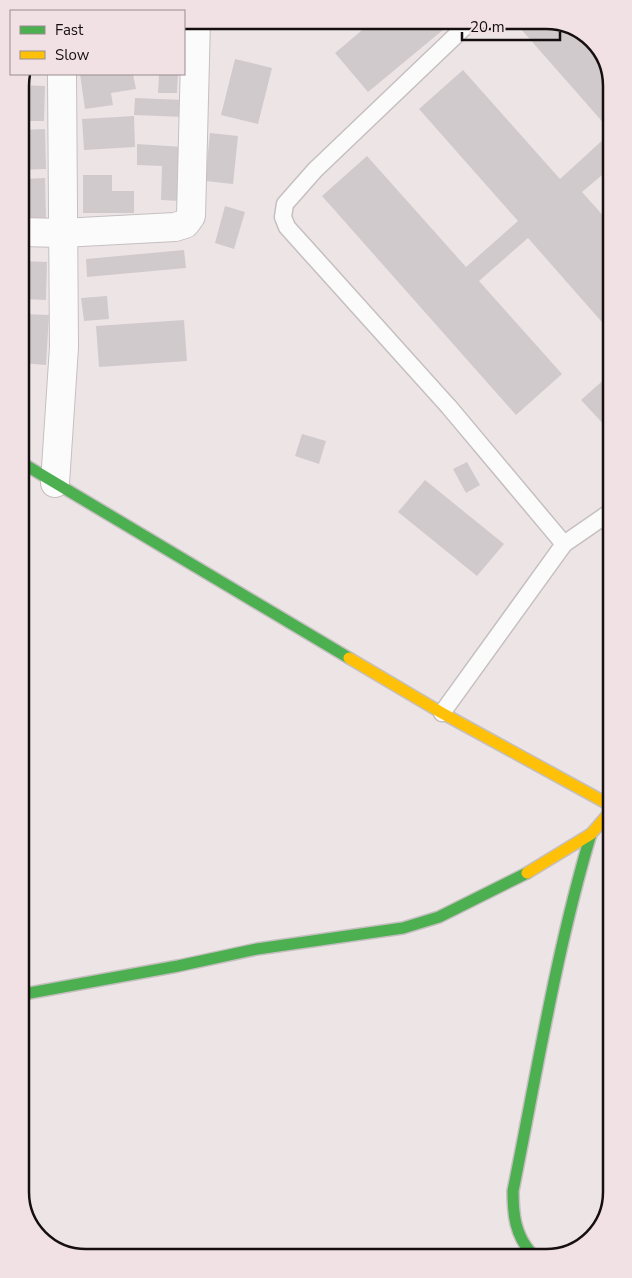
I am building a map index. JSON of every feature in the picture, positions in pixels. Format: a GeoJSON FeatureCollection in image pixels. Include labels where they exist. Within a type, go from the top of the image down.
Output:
{"type":"FeatureCollection","features":[{"type":"Feature","properties":{"kind":"street"},"geometry":{"type":"LineString","coordinates":[[29,232],[62,233],[175,227],[185,224],[191,216],[196,29]]}},
{"type":"Feature","properties":{"kind":"street"},"geometry":{"type":"LineString","coordinates":[[55,483],[64,346],[62,75]]}},
{"type":"Feature","properties":{"kind":"street"},"geometry":{"type":"LineString","coordinates":[[29,467],[442,713],[603,801]]}},
{"type":"Feature","properties":{"kind":"street"},"geometry":{"type":"LineString","coordinates":[[29,993],[178,966],[257,949],[403,928],[439,917],[521,876],[591,834],[603,820]]}},
{"type":"Feature","properties":{"kind":"street"},"geometry":{"type":"LineString","coordinates":[[527,1249],[513,1223],[513,1191],[562,949],[577,881],[591,834]]}},
{"type":"Feature","properties":{"kind":"lane"},"geometry":{"type":"LineString","coordinates":[[463,29],[315,170],[285,204],[283,217],[287,227],[448,407],[564,544]]}},
{"type":"Feature","properties":{"kind":"lane"},"geometry":{"type":"LineString","coordinates":[[442,713],[564,544],[603,517]]}},
{"type":"Feature","properties":{"kind":"building"},"geometry":{"type":"Polygon","coordinates":[[[363,29],[444,29],[368,92],[335,53],[363,29]]]}},
{"type":"Feature","properties":{"kind":"building"},"geometry":{"type":"Polygon","coordinates":[[[521,29],[550,29],[564,32],[581,41],[591,51],[596,57],[602,75],[603,122],[521,29]]]}},
{"type":"Feature","properties":{"kind":"building"},"geometry":{"type":"Polygon","coordinates":[[[235,59],[272,68],[258,124],[221,115],[235,59]]]}},
{"type":"Feature","properties":{"kind":"building"},"geometry":{"type":"Polygon","coordinates":[[[463,70],[560,179],[603,140],[603,174],[582,192],[603,215],[603,323],[528,238],[479,281],[562,374],[516,415],[322,196],[367,156],[466,267],[518,221],[419,109],[463,70]]]}},
{"type":"Feature","properties":{"kind":"building"},"geometry":{"type":"Polygon","coordinates":[[[80,75],[133,75],[136,89],[111,93],[113,105],[85,109],[80,75]]]}},
{"type":"Feature","properties":{"kind":"building"},"geometry":{"type":"Polygon","coordinates":[[[159,75],[178,75],[177,93],[158,93],[159,75]]]}},
{"type":"Feature","properties":{"kind":"building"},"geometry":{"type":"Polygon","coordinates":[[[29,85],[45,86],[44,121],[29,121],[29,85]]]}},
{"type":"Feature","properties":{"kind":"building"},"geometry":{"type":"Polygon","coordinates":[[[135,98],[185,100],[184,117],[134,115],[135,98]]]}},
{"type":"Feature","properties":{"kind":"building"},"geometry":{"type":"Polygon","coordinates":[[[134,116],[135,147],[84,150],[82,119],[134,116]]]}},
{"type":"Feature","properties":{"kind":"building"},"geometry":{"type":"Polygon","coordinates":[[[45,129],[46,169],[29,170],[29,130],[45,129]]]}},
{"type":"Feature","properties":{"kind":"building"},"geometry":{"type":"Polygon","coordinates":[[[210,133],[238,136],[233,184],[205,181],[210,133]]]}},
{"type":"Feature","properties":{"kind":"building"},"geometry":{"type":"Polygon","coordinates":[[[137,144],[184,147],[180,201],[161,200],[162,166],[137,165],[137,144]]]}},
{"type":"Feature","properties":{"kind":"building"},"geometry":{"type":"Polygon","coordinates":[[[83,175],[112,175],[112,191],[134,191],[134,213],[83,213],[83,175]]]}},
{"type":"Feature","properties":{"kind":"building"},"geometry":{"type":"Polygon","coordinates":[[[45,178],[46,219],[29,220],[29,179],[45,178]]]}},
{"type":"Feature","properties":{"kind":"building"},"geometry":{"type":"Polygon","coordinates":[[[225,206],[245,212],[234,249],[215,243],[225,206]]]}},
{"type":"Feature","properties":{"kind":"building"},"geometry":{"type":"Polygon","coordinates":[[[184,250],[186,268],[87,277],[86,259],[184,250]]]}},
{"type":"Feature","properties":{"kind":"building"},"geometry":{"type":"Polygon","coordinates":[[[29,261],[47,262],[46,300],[29,299],[29,261]]]}},
{"type":"Feature","properties":{"kind":"building"},"geometry":{"type":"Polygon","coordinates":[[[107,296],[109,319],[84,321],[81,298],[107,296]]]}},
{"type":"Feature","properties":{"kind":"building"},"geometry":{"type":"Polygon","coordinates":[[[29,314],[49,315],[46,365],[29,364],[29,314]]]}},
{"type":"Feature","properties":{"kind":"building"},"geometry":{"type":"Polygon","coordinates":[[[184,320],[187,361],[99,367],[96,326],[184,320]]]}},
{"type":"Feature","properties":{"kind":"building"},"geometry":{"type":"Polygon","coordinates":[[[603,380],[603,424],[581,400],[603,380]]]}},
{"type":"Feature","properties":{"kind":"building"},"geometry":{"type":"Polygon","coordinates":[[[302,434],[326,441],[319,464],[295,456],[302,434]]]}},
{"type":"Feature","properties":{"kind":"building"},"geometry":{"type":"Polygon","coordinates":[[[467,462],[480,485],[466,493],[453,469],[467,462]]]}},
{"type":"Feature","properties":{"kind":"building"},"geometry":{"type":"Polygon","coordinates":[[[425,480],[504,544],[477,576],[398,512],[425,480]]]}},
{"type":"Feature","properties":{"kind":"traffic: fast"},"geometry":{"type":"LineString","coordinates":[[29,467],[349,658]]}},
{"type":"Feature","properties":{"kind":"traffic: fast"},"geometry":{"type":"LineString","coordinates":[[528,1249],[521,1239],[516,1224],[513,1191],[557,967],[591,834]]}},
{"type":"Feature","properties":{"kind":"traffic: fast"},"geometry":{"type":"LineString","coordinates":[[29,993],[178,966],[257,949],[403,928],[439,917],[527,873]]}},
{"type":"Feature","properties":{"kind":"traffic: slow"},"geometry":{"type":"LineString","coordinates":[[349,658],[442,713],[603,801]]}},
{"type":"Feature","properties":{"kind":"traffic: slow"},"geometry":{"type":"LineString","coordinates":[[527,873],[591,834],[603,820]]}}]}
